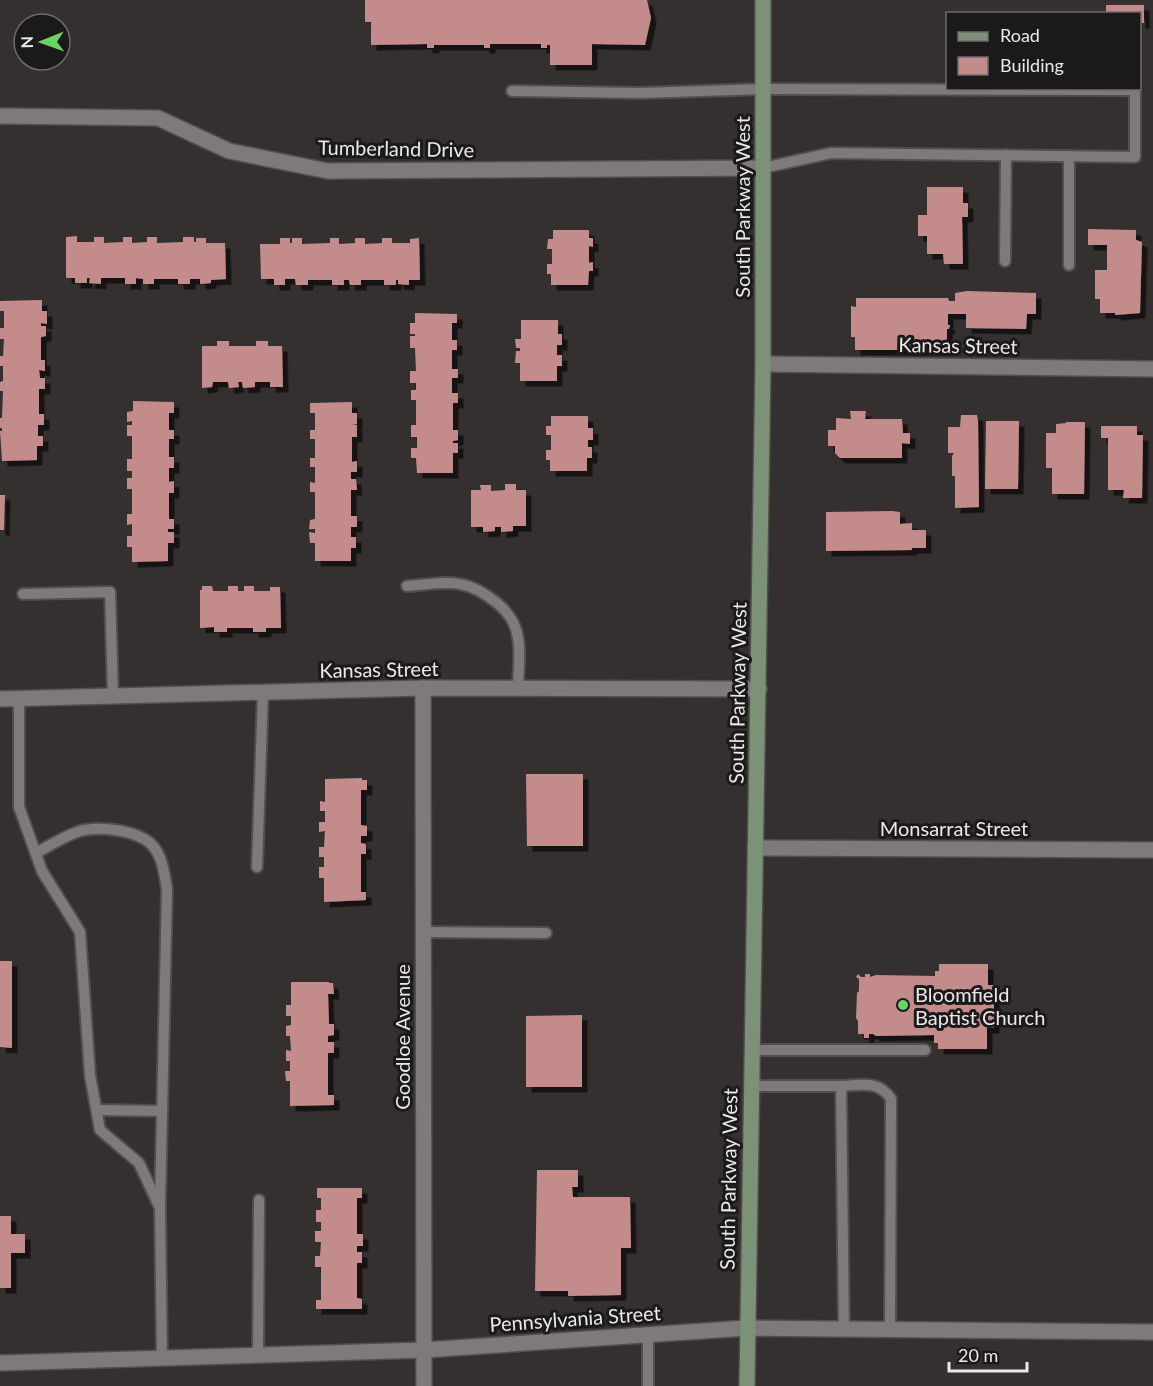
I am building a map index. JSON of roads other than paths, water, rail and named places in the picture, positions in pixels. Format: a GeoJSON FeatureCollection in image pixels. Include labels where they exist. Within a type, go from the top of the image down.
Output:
{"type":"FeatureCollection","features":[{"type":"Feature","properties":{"kind":"main road","name":"South Parkway West"},"geometry":{"type":"LineString","coordinates":[[747,1386],[759,689],[764,168],[763,0]]}},
{"type":"Feature","properties":{"kind":"street","name":"Tumberland Drive"},"geometry":{"type":"LineString","coordinates":[[0,116],[158,118],[229,151],[328,171],[764,168]]}},
{"type":"Feature","properties":{"kind":"street","name":"Kansas Street"},"geometry":{"type":"LineString","coordinates":[[762,364],[1153,369]]}},
{"type":"Feature","properties":{"kind":"street","name":"Kansas Street"},"geometry":{"type":"LineString","coordinates":[[0,699],[423,688],[759,689]]}},
{"type":"Feature","properties":{"kind":"street","name":"Goodloe Avenue"},"geometry":{"type":"LineString","coordinates":[[423,688],[424,1386]]}},
{"type":"Feature","properties":{"kind":"street","name":"Monsarrat Street"},"geometry":{"type":"LineString","coordinates":[[755,848],[1153,850]]}},
{"type":"Feature","properties":{"kind":"street","name":"Pennsylvania Street"},"geometry":{"type":"LineString","coordinates":[[0,1363],[424,1350],[747,1328],[1153,1332]]}},
{"type":"Feature","properties":{"kind":"lane"},"geometry":{"type":"LineString","coordinates":[[512,91],[641,93],[763,89],[946,89]]}},
{"type":"Feature","properties":{"kind":"lane"},"geometry":{"type":"LineString","coordinates":[[764,168],[831,153],[1135,157],[1136,90]]}},
{"type":"Feature","properties":{"kind":"lane"},"geometry":{"type":"LineString","coordinates":[[1005,261],[1006,155]]}},
{"type":"Feature","properties":{"kind":"lane"},"geometry":{"type":"LineString","coordinates":[[1069,156],[1069,265]]}},
{"type":"Feature","properties":{"kind":"lane"},"geometry":{"type":"LineString","coordinates":[[406,586],[450,582],[470,585],[480,590],[507,612],[516,627],[519,641],[518,689]]}},
{"type":"Feature","properties":{"kind":"lane"},"geometry":{"type":"LineString","coordinates":[[23,594],[110,592],[112,696]]}},
{"type":"Feature","properties":{"kind":"lane"},"geometry":{"type":"LineString","coordinates":[[257,867],[263,692]]}},
{"type":"Feature","properties":{"kind":"lane"},"geometry":{"type":"LineString","coordinates":[[19,698],[19,807],[42,871],[80,932],[90,1075],[100,1130],[139,1163],[160,1208]]}},
{"type":"Feature","properties":{"kind":"lane"},"geometry":{"type":"LineString","coordinates":[[36,853],[79,831],[107,829],[132,833],[152,844],[163,862],[167,889],[160,1208],[162,1358]]}},
{"type":"Feature","properties":{"kind":"lane"},"geometry":{"type":"LineString","coordinates":[[423,932],[546,933]]}},
{"type":"Feature","properties":{"kind":"lane"},"geometry":{"type":"LineString","coordinates":[[752,1050],[925,1050]]}},
{"type":"Feature","properties":{"kind":"lane"},"geometry":{"type":"LineString","coordinates":[[751,1086],[872,1085],[885,1089],[891,1099],[890,1329]]}},
{"type":"Feature","properties":{"kind":"lane"},"geometry":{"type":"LineString","coordinates":[[841,1086],[844,1329]]}},
{"type":"Feature","properties":{"kind":"lane"},"geometry":{"type":"LineString","coordinates":[[97,1110],[162,1111]]}},
{"type":"Feature","properties":{"kind":"lane"},"geometry":{"type":"LineString","coordinates":[[258,1355],[259,1200]]}},
{"type":"Feature","properties":{"kind":"lane"},"geometry":{"type":"LineString","coordinates":[[648,1334],[648,1386]]}},
{"type":"Feature","properties":{"kind":"place","name":"Bloomfield Baptist Church"},"geometry":{"type":"Point","coordinates":[903,1005]}}]}
